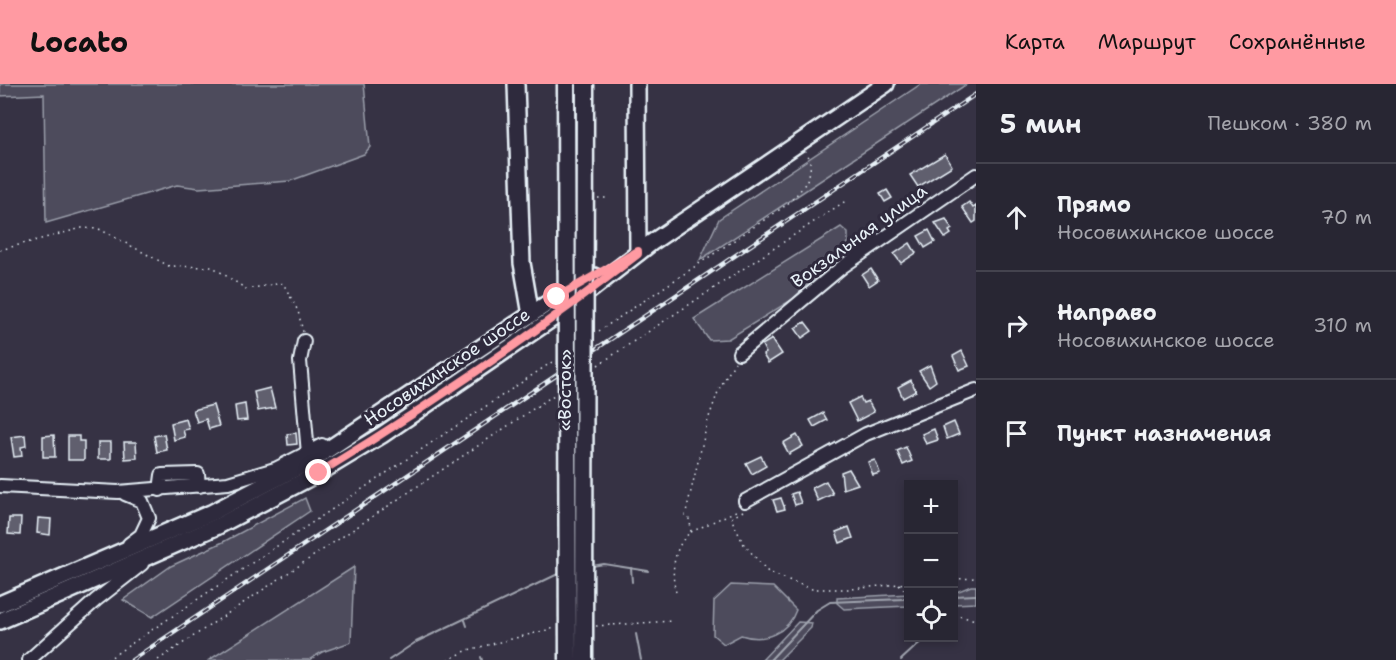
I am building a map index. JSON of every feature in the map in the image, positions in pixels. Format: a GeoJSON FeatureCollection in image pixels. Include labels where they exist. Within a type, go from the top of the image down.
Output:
{"type":"FeatureCollection","features":[{"type":"Feature","properties":{"kind":"highway","name":"«Восток»"},"geometry":{"type":"LineString","coordinates":[[566,84],[568,660]]}},
{"type":"Feature","properties":{"kind":"highway","name":"«Восток»"},"geometry":{"type":"LineString","coordinates":[[584,660],[585,84]]}},
{"type":"Feature","properties":{"kind":"main road"},"geometry":{"type":"LineString","coordinates":[[516,84],[522,263],[531,315]]}},
{"type":"Feature","properties":{"kind":"main road"},"geometry":{"type":"LineString","coordinates":[[637,84],[642,249]]}},
{"type":"Feature","properties":{"kind":"main road"},"geometry":{"type":"LineString","coordinates":[[642,249],[886,84]]}},
{"type":"Feature","properties":{"kind":"main road","name":"Носовихинское шоссе"},"geometry":{"type":"LineString","coordinates":[[0,604],[252,492],[312,460],[531,315],[642,249]]}},
{"type":"Feature","properties":{"kind":"main road","name":"Носовихинское шоссе"},"geometry":{"type":"LineString","coordinates":[[0,621],[156,554],[259,506],[382,435],[565,310],[642,249]]}},
{"type":"Feature","properties":{"kind":"street","name":"Вокзальная улица"},"geometry":{"type":"LineString","coordinates":[[739,353],[842,267],[976,175]]}},
{"type":"Feature","properties":{"kind":"street"},"geometry":{"type":"LineString","coordinates":[[304,341],[300,361],[308,454]]}},
{"type":"Feature","properties":{"kind":"street"},"geometry":{"type":"LineString","coordinates":[[745,501],[866,434],[976,390]]}},
{"type":"Feature","properties":{"kind":"street"},"geometry":{"type":"LineString","coordinates":[[0,486],[118,492],[199,486],[255,477],[308,454],[404,399]]}},
{"type":"Feature","properties":{"kind":"street"},"geometry":{"type":"LineString","coordinates":[[104,559],[135,540],[149,522],[148,510],[142,501],[118,492]]}},
{"type":"Feature","properties":{"kind":"street"},"geometry":{"type":"LineString","coordinates":[[29,660],[116,583],[156,554]]}},
{"type":"Feature","properties":{"kind":"path"},"geometry":{"type":"LineString","coordinates":[[596,333],[785,206],[804,187],[809,177],[809,157],[801,143]]}},
{"type":"Feature","properties":{"kind":"path"},"geometry":{"type":"LineString","coordinates":[[590,370],[847,200]]}},
{"type":"Feature","properties":{"kind":"path"},"geometry":{"type":"LineString","coordinates":[[0,250],[82,228],[99,229],[169,266],[213,267],[246,289],[283,283],[298,310],[304,341]]}},
{"type":"Feature","properties":{"kind":"path"},"geometry":{"type":"LineString","coordinates":[[691,532],[690,520],[686,518],[686,512],[708,420],[719,389],[739,353]]}},
{"type":"Feature","properties":{"kind":"path"},"geometry":{"type":"LineString","coordinates":[[107,660],[556,359]]}},
{"type":"Feature","properties":{"kind":"path"},"geometry":{"type":"LineString","coordinates":[[158,660],[560,390]]}},
{"type":"Feature","properties":{"kind":"path"},"geometry":{"type":"LineString","coordinates":[[676,592],[673,582],[678,550],[684,537],[745,507],[743,512],[731,518],[743,543],[768,572],[812,589],[904,584]]}},
{"type":"Feature","properties":{"kind":"path"},"geometry":{"type":"LineString","coordinates":[[958,579],[976,578]]}},
{"type":"Feature","properties":{"kind":"path"},"geometry":{"type":"LineString","coordinates":[[899,584],[904,590]]}},
{"type":"Feature","properties":{"kind":"path"},"geometry":{"type":"LineString","coordinates":[[958,616],[976,620]]}},
{"type":"Feature","properties":{"kind":"shaded area"},"geometry":{"type":"Polygon","coordinates":[[[0,84],[364,84],[370,147],[364,154],[290,181],[199,188],[177,185],[46,223],[44,94],[0,96],[0,84]]]}},
{"type":"Feature","properties":{"kind":"shaded area"},"geometry":{"type":"Polygon","coordinates":[[[921,84],[967,84],[700,260],[719,219],[921,84]]]}},
{"type":"Feature","properties":{"kind":"shaded area"},"geometry":{"type":"Polygon","coordinates":[[[841,227],[848,233],[848,243],[793,299],[728,339],[709,340],[694,319],[841,227]]]}},
{"type":"Feature","properties":{"kind":"shaded area"},"geometry":{"type":"Polygon","coordinates":[[[305,498],[310,511],[152,617],[123,600],[171,566],[223,542],[305,498]]]}},
{"type":"Feature","properties":{"kind":"shaded area"},"geometry":{"type":"Polygon","coordinates":[[[354,567],[351,642],[322,652],[309,660],[209,660],[354,567]]]}},
{"type":"Feature","properties":{"kind":"shaded area"},"geometry":{"type":"Polygon","coordinates":[[[731,585],[773,587],[796,610],[787,625],[774,634],[758,638],[741,635],[724,644],[713,635],[714,601],[731,585]]]}},
{"type":"Feature","properties":{"kind":"shaded area"},"geometry":{"type":"Polygon","coordinates":[[[976,586],[976,603],[958,604],[958,591],[976,586]]]}},
{"type":"Feature","properties":{"kind":"shaded area"},"geometry":{"type":"Polygon","coordinates":[[[904,594],[904,606],[844,609],[837,603],[837,598],[904,594]]]}},
{"type":"Feature","properties":{"kind":"shaded area"},"geometry":{"type":"Polygon","coordinates":[[[798,622],[812,623],[811,628],[779,660],[762,660],[798,622]]]}},
{"type":"Feature","properties":{"kind":"building"},"geometry":{"type":"Polygon","coordinates":[[[945,154],[952,166],[918,187],[910,175],[945,154]]]}},
{"type":"Feature","properties":{"kind":"building"},"geometry":{"type":"Polygon","coordinates":[[[887,190],[892,198],[885,202],[880,194],[887,190]]]}},
{"type":"Feature","properties":{"kind":"building"},"geometry":{"type":"Polygon","coordinates":[[[969,202],[973,208],[976,206],[976,221],[973,223],[962,207],[969,202]]]}},
{"type":"Feature","properties":{"kind":"building"},"geometry":{"type":"Polygon","coordinates":[[[946,219],[952,229],[949,231],[951,234],[945,238],[935,223],[946,219]]]}},
{"type":"Feature","properties":{"kind":"building"},"geometry":{"type":"Polygon","coordinates":[[[929,230],[935,242],[925,248],[918,236],[929,230]]]}},
{"type":"Feature","properties":{"kind":"building"},"geometry":{"type":"Polygon","coordinates":[[[910,243],[916,253],[901,263],[894,254],[910,243]]]}},
{"type":"Feature","properties":{"kind":"building"},"geometry":{"type":"Polygon","coordinates":[[[871,269],[878,280],[869,286],[862,275],[871,269]]]}},
{"type":"Feature","properties":{"kind":"building"},"geometry":{"type":"Polygon","coordinates":[[[805,322],[812,331],[802,338],[795,328],[805,322]]]}},
{"type":"Feature","properties":{"kind":"building"},"geometry":{"type":"Polygon","coordinates":[[[772,339],[782,354],[768,363],[763,355],[766,353],[762,345],[772,339]]]}},
{"type":"Feature","properties":{"kind":"building"},"geometry":{"type":"Polygon","coordinates":[[[962,351],[969,366],[959,370],[953,356],[962,351]]]}},
{"type":"Feature","properties":{"kind":"building"},"geometry":{"type":"Polygon","coordinates":[[[930,365],[936,381],[929,386],[919,371],[930,365]]]}},
{"type":"Feature","properties":{"kind":"building"},"geometry":{"type":"Polygon","coordinates":[[[911,380],[916,391],[903,398],[898,387],[911,380]]]}},
{"type":"Feature","properties":{"kind":"building"},"geometry":{"type":"Polygon","coordinates":[[[270,388],[275,408],[258,411],[254,392],[270,388]]]}},
{"type":"Feature","properties":{"kind":"building"},"geometry":{"type":"Polygon","coordinates":[[[860,397],[863,403],[868,401],[874,412],[857,421],[848,403],[860,397]]]}},
{"type":"Feature","properties":{"kind":"building"},"geometry":{"type":"Polygon","coordinates":[[[245,404],[247,420],[237,421],[235,406],[245,404]]]}},
{"type":"Feature","properties":{"kind":"building"},"geometry":{"type":"Polygon","coordinates":[[[213,405],[219,426],[209,429],[206,419],[197,422],[193,410],[213,405]]]}},
{"type":"Feature","properties":{"kind":"building"},"geometry":{"type":"Polygon","coordinates":[[[823,413],[827,420],[814,427],[810,420],[823,413]]]}},
{"type":"Feature","properties":{"kind":"building"},"geometry":{"type":"Polygon","coordinates":[[[186,419],[189,429],[183,430],[185,437],[174,440],[171,423],[186,419]]]}},
{"type":"Feature","properties":{"kind":"building"},"geometry":{"type":"Polygon","coordinates":[[[954,422],[959,434],[947,439],[943,427],[954,422]]]}},
{"type":"Feature","properties":{"kind":"building"},"geometry":{"type":"Polygon","coordinates":[[[934,429],[938,440],[926,444],[922,434],[934,429]]]}},
{"type":"Feature","properties":{"kind":"building"},"geometry":{"type":"Polygon","coordinates":[[[296,433],[297,444],[288,445],[287,434],[296,433]]]}},
{"type":"Feature","properties":{"kind":"building"},"geometry":{"type":"Polygon","coordinates":[[[164,434],[167,450],[157,452],[154,436],[164,434]]]}},
{"type":"Feature","properties":{"kind":"building"},"geometry":{"type":"Polygon","coordinates":[[[25,435],[26,446],[21,447],[22,456],[14,457],[11,437],[25,435]]]}},
{"type":"Feature","properties":{"kind":"building"},"geometry":{"type":"Polygon","coordinates":[[[54,435],[55,457],[43,457],[43,436],[54,435]]]}},
{"type":"Feature","properties":{"kind":"building"},"geometry":{"type":"Polygon","coordinates":[[[797,435],[803,446],[789,454],[783,443],[797,435]]]}},
{"type":"Feature","properties":{"kind":"building"},"geometry":{"type":"Polygon","coordinates":[[[68,436],[79,436],[79,441],[84,441],[84,460],[68,460],[68,436]]]}},
{"type":"Feature","properties":{"kind":"building"},"geometry":{"type":"Polygon","coordinates":[[[98,442],[111,442],[111,459],[98,459],[98,442]]]}},
{"type":"Feature","properties":{"kind":"building"},"geometry":{"type":"Polygon","coordinates":[[[124,442],[136,442],[137,458],[125,459],[124,442]]]}},
{"type":"Feature","properties":{"kind":"building"},"geometry":{"type":"Polygon","coordinates":[[[906,447],[912,461],[903,465],[897,451],[906,447]]]}},
{"type":"Feature","properties":{"kind":"building"},"geometry":{"type":"Polygon","coordinates":[[[761,456],[766,466],[752,474],[746,463],[761,456]]]}},
{"type":"Feature","properties":{"kind":"building"},"geometry":{"type":"Polygon","coordinates":[[[875,460],[880,473],[873,475],[868,462],[875,460]]]}},
{"type":"Feature","properties":{"kind":"building"},"geometry":{"type":"Polygon","coordinates":[[[849,469],[858,484],[843,489],[841,472],[849,469]]]}},
{"type":"Feature","properties":{"kind":"building"},"geometry":{"type":"Polygon","coordinates":[[[826,481],[833,494],[818,501],[812,488],[826,481]]]}},
{"type":"Feature","properties":{"kind":"building"},"geometry":{"type":"Polygon","coordinates":[[[797,492],[801,503],[795,505],[791,494],[797,492]]]}},
{"type":"Feature","properties":{"kind":"building"},"geometry":{"type":"Polygon","coordinates":[[[781,498],[785,509],[777,511],[773,500],[781,498]]]}},
{"type":"Feature","properties":{"kind":"building"},"geometry":{"type":"Polygon","coordinates":[[[9,518],[21,518],[20,535],[8,534],[9,518]]]}},
{"type":"Feature","properties":{"kind":"building"},"geometry":{"type":"Polygon","coordinates":[[[38,518],[51,519],[50,535],[37,533],[38,518]]]}},
{"type":"Feature","properties":{"kind":"building"},"geometry":{"type":"Polygon","coordinates":[[[849,527],[853,538],[840,543],[836,532],[849,527]]]}},
{"type":"Feature","properties":{"kind":"waterway"},"geometry":{"type":"LineString","coordinates":[[592,566],[604,564],[648,571]]}},
{"type":"Feature","properties":{"kind":"waterway"},"geometry":{"type":"LineString","coordinates":[[631,568],[632,582]]}},
{"type":"Feature","properties":{"kind":"waterway"},"geometry":{"type":"LineString","coordinates":[[389,660],[416,642],[560,573]]}},
{"type":"Feature","properties":{"kind":"waterway"},"geometry":{"type":"LineString","coordinates":[[958,596],[976,595]]}},
{"type":"Feature","properties":{"kind":"waterway"},"geometry":{"type":"LineString","coordinates":[[770,660],[817,610],[830,602],[904,599]]}},
{"type":"Feature","properties":{"kind":"waterway"},"geometry":{"type":"LineString","coordinates":[[465,620],[467,626]]}},
{"type":"Feature","properties":{"kind":"waterway"},"geometry":{"type":"LineString","coordinates":[[636,634],[641,660]]}},
{"type":"Feature","properties":{"kind":"waterway"},"geometry":{"type":"LineString","coordinates":[[901,660],[921,642]]}},
{"type":"Feature","properties":{"kind":"railway"},"geometry":{"type":"LineString","coordinates":[[132,660],[976,94]]}},
{"type":"Feature","properties":{"kind":"route"},"geometry":{"type":"LineString","coordinates":[[319,473],[382,435],[565,310],[638,254],[638,251],[557,297]]}}]}
